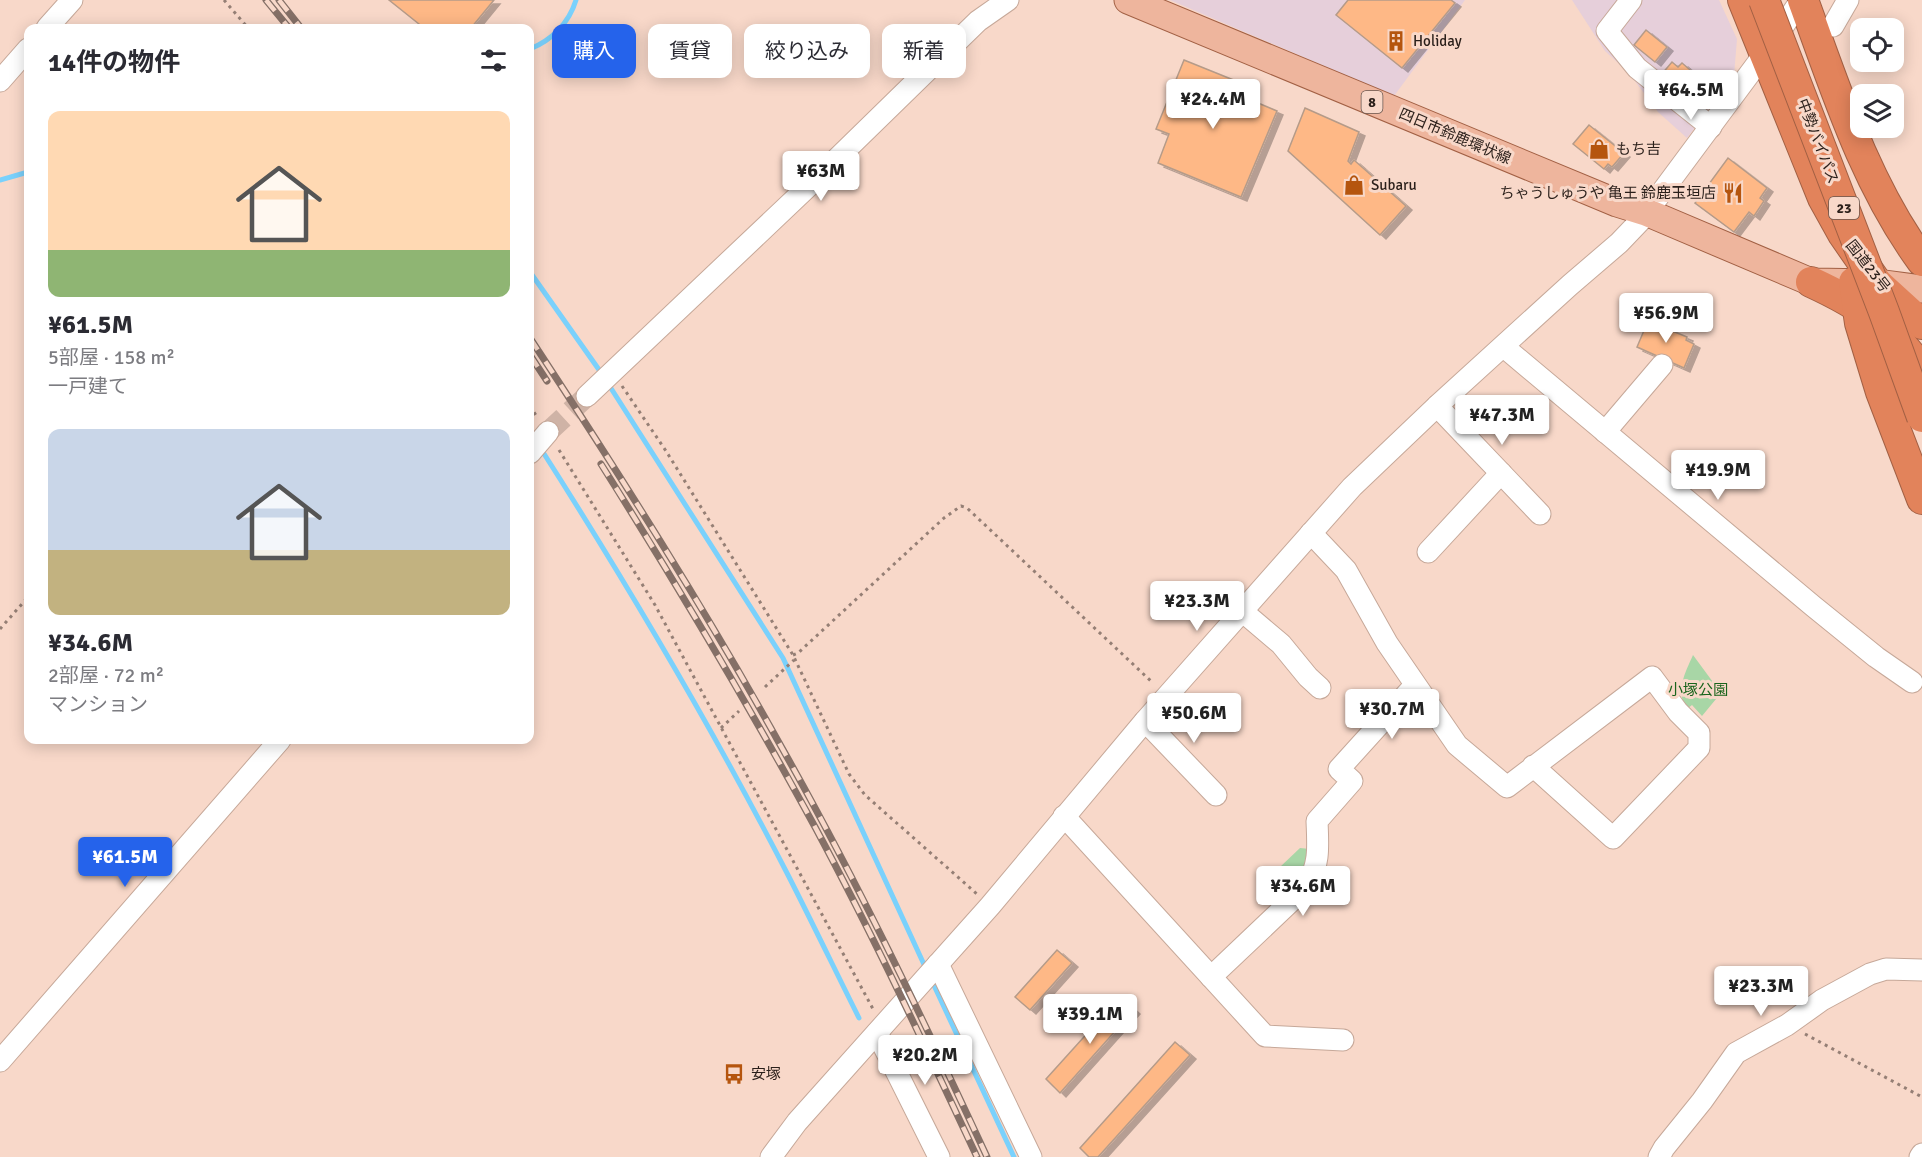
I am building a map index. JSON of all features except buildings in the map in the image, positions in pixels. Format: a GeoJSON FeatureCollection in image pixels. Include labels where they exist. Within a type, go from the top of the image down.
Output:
{"type":"FeatureCollection","features":[{"type":"Feature","properties":{"kind":"highway","name":"国道23号"},"geometry":{"type":"LineString","coordinates":[[1742,0],[1822,198],[1844,234],[1862,298],[1922,324]]}},
{"type":"Feature","properties":{"kind":"highway","name":"中勢バイパス"},"geometry":{"type":"LineString","coordinates":[[1764,0],[1880,301],[1922,417]]}},
{"type":"Feature","properties":{"kind":"highway","name":"中勢バイパス"},"geometry":{"type":"LineString","coordinates":[[1778,0],[1847,175],[1922,378]]}},
{"type":"Feature","properties":{"kind":"highway","name":"23"},"geometry":{"type":"LineString","coordinates":[[1802,0],[1864,162],[1903,234],[1922,261]]}},
{"type":"Feature","properties":{"kind":"highway"},"geometry":{"type":"LineString","coordinates":[[1811,282],[1862,298],[1874,316],[1917,360]]}},
{"type":"Feature","properties":{"kind":"highway"},"geometry":{"type":"LineString","coordinates":[[1862,298],[1881,392],[1922,499]]}},
{"type":"Feature","properties":{"kind":"main road","name":"四日市鈴鹿環状線"},"geometry":{"type":"LineString","coordinates":[[1128,0],[1644,216],[1811,282]]}},
{"type":"Feature","properties":{"kind":"main road","name":"四日市鈴鹿環状線"},"geometry":{"type":"LineString","coordinates":[[1644,216],[1660,231],[1796,290],[1862,298],[1922,289]]}},
{"type":"Feature","properties":{"kind":"street"},"geometry":{"type":"LineString","coordinates":[[50,24],[72,0]]}},
{"type":"Feature","properties":{"kind":"street"},"geometry":{"type":"LineString","coordinates":[[603,381],[814,181],[978,21],[1008,0]]}},
{"type":"Feature","properties":{"kind":"street"},"geometry":{"type":"LineString","coordinates":[[1631,0],[1607,31],[1637,68],[1710,127]]}},
{"type":"Feature","properties":{"kind":"street"},"geometry":{"type":"LineString","coordinates":[[771,1157],[797,1122],[990,906],[1145,721],[1352,487],[1437,406],[1619,243],[1644,216],[1710,127],[1760,41],[1802,0]]}},
{"type":"Feature","properties":{"kind":"street"},"geometry":{"type":"LineString","coordinates":[[1833,26],[1848,0]]}},
{"type":"Feature","properties":{"kind":"street"},"geometry":{"type":"LineString","coordinates":[[0,81],[24,54]]}},
{"type":"Feature","properties":{"kind":"street"},"geometry":{"type":"LineString","coordinates":[[1504,347],[1831,621],[1912,682]]}},
{"type":"Feature","properties":{"kind":"street"},"geometry":{"type":"LineString","coordinates":[[1605,432],[1662,365]]}},
{"type":"Feature","properties":{"kind":"street"},"geometry":{"type":"LineString","coordinates":[[1437,406],[1540,514]]}},
{"type":"Feature","properties":{"kind":"street"},"geometry":{"type":"LineString","coordinates":[[1428,552],[1501,473]]}},
{"type":"Feature","properties":{"kind":"street"},"geometry":{"type":"LineString","coordinates":[[1311,533],[1346,570],[1387,643],[1457,745],[1507,787],[1533,766],[1652,677],[1678,712],[1698,732],[1699,748],[1613,838],[1533,766]]}},
{"type":"Feature","properties":{"kind":"street"},"geometry":{"type":"LineString","coordinates":[[1242,611],[1281,644],[1320,688]]}},
{"type":"Feature","properties":{"kind":"street"},"geometry":{"type":"LineString","coordinates":[[1211,977],[1307,886],[1316,870],[1317,821],[1353,781],[1340,769],[1415,685]]}},
{"type":"Feature","properties":{"kind":"street"},"geometry":{"type":"LineString","coordinates":[[1145,721],[1216,795]]}},
{"type":"Feature","properties":{"kind":"street"},"geometry":{"type":"LineString","coordinates":[[0,1061],[277,744]]}},
{"type":"Feature","properties":{"kind":"street"},"geometry":{"type":"LineString","coordinates":[[1064,816],[1265,1036],[1343,1040]]}},
{"type":"Feature","properties":{"kind":"street"},"geometry":{"type":"LineString","coordinates":[[1659,1157],[1736,1053],[1787,1025],[1822,1000],[1870,974],[1886,969],[1922,970]]}},
{"type":"Feature","properties":{"kind":"street"},"geometry":{"type":"LineString","coordinates":[[932,971],[1030,1157]]}},
{"type":"Feature","properties":{"kind":"street"},"geometry":{"type":"LineString","coordinates":[[883,1026],[939,1157]]}},
{"type":"Feature","properties":{"kind":"path"},"geometry":{"type":"LineString","coordinates":[[224,0],[245,24]]}},
{"type":"Feature","properties":{"kind":"path"},"geometry":{"type":"LineString","coordinates":[[603,381],[666,451],[793,659],[849,774],[858,787],[990,906]]}},
{"type":"Feature","properties":{"kind":"path"},"geometry":{"type":"LineString","coordinates":[[538,443],[655,605],[883,1026]]}},
{"type":"Feature","properties":{"kind":"path"},"geometry":{"type":"LineString","coordinates":[[765,687],[798,653],[944,518],[961,506],[967,508],[1079,615],[1147,676],[1166,697]]}},
{"type":"Feature","properties":{"kind":"path"},"geometry":{"type":"LineString","coordinates":[[0,629],[24,602]]}},
{"type":"Feature","properties":{"kind":"path"},"geometry":{"type":"LineString","coordinates":[[721,728],[739,711]]}},
{"type":"Feature","properties":{"kind":"path"},"geometry":{"type":"LineString","coordinates":[[1787,1025],[1922,1097]]}},
{"type":"Feature","properties":{"kind":"shaded area"},"geometry":{"type":"Polygon","coordinates":[[[1170,0],[1465,0],[1394,96],[1170,0]]]}},
{"type":"Feature","properties":{"kind":"shaded area"},"geometry":{"type":"Polygon","coordinates":[[[1572,0],[1719,0],[1737,39],[1734,76],[1687,138],[1658,112],[1629,73],[1605,51],[1572,0]]]}},
{"type":"Feature","properties":{"kind":"green space","name":"小塚公園"},"geometry":{"type":"Polygon","coordinates":[[[1693,655],[1721,693],[1702,716],[1692,705],[1687,709],[1682,696],[1682,682],[1693,655]]]}},
{"type":"Feature","properties":{"kind":"green space"},"geometry":{"type":"Polygon","coordinates":[[[1300,848],[1310,849],[1304,875],[1281,899],[1270,897],[1260,886],[1300,848]]]}},
{"type":"Feature","properties":{"kind":"waterway"},"geometry":{"type":"LineString","coordinates":[[534,47],[559,30],[576,0]]}},
{"type":"Feature","properties":{"kind":"waterway"},"geometry":{"type":"LineString","coordinates":[[0,180],[24,173]]}},
{"type":"Feature","properties":{"kind":"waterway"},"geometry":{"type":"LineString","coordinates":[[534,278],[602,374]]}},
{"type":"Feature","properties":{"kind":"waterway"},"geometry":{"type":"LineString","coordinates":[[607,382],[783,658],[927,971]]}},
{"type":"Feature","properties":{"kind":"waterway"},"geometry":{"type":"LineString","coordinates":[[541,449],[606,553],[700,712],[788,875],[859,1018]]}},
{"type":"Feature","properties":{"kind":"waterway"},"geometry":{"type":"LineString","coordinates":[[931,979],[1014,1157]]}},
{"type":"Feature","properties":{"kind":"tunnel"},"geometry":{"type":"LineString","coordinates":[[548,432],[587,396]]}},
{"type":"Feature","properties":{"kind":"railway"},"geometry":{"type":"LineString","coordinates":[[266,0],[286,24]]}},
{"type":"Feature","properties":{"kind":"railway"},"geometry":{"type":"LineString","coordinates":[[279,0],[298,24]]}},
{"type":"Feature","properties":{"kind":"railway"},"geometry":{"type":"LineString","coordinates":[[534,344],[660,540],[782,748],[889,951],[987,1157]]}},
{"type":"Feature","properties":{"kind":"railway"},"geometry":{"type":"LineString","coordinates":[[534,361],[547,381]]}},
{"type":"Feature","properties":{"kind":"railway"},"geometry":{"type":"LineString","coordinates":[[601,464],[711,644],[815,827],[878,950],[977,1157]]}},
{"type":"Feature","properties":{"kind":"place","name":"Holiday"},"geometry":{"type":"Point","coordinates":[1396,41]}},
{"type":"Feature","properties":{"kind":"place","name":"もち吉"},"geometry":{"type":"Point","coordinates":[1599,149]}},
{"type":"Feature","properties":{"kind":"place","name":"Subaru"},"geometry":{"type":"Point","coordinates":[1354,185]}},
{"type":"Feature","properties":{"kind":"place","name":"ちゃうしゅうや 亀王 鈴鹿玉垣店"},"geometry":{"type":"Point","coordinates":[1733,193]}},
{"type":"Feature","properties":{"kind":"place","name":"安塚"},"geometry":{"type":"Point","coordinates":[734,1074]}}]}
